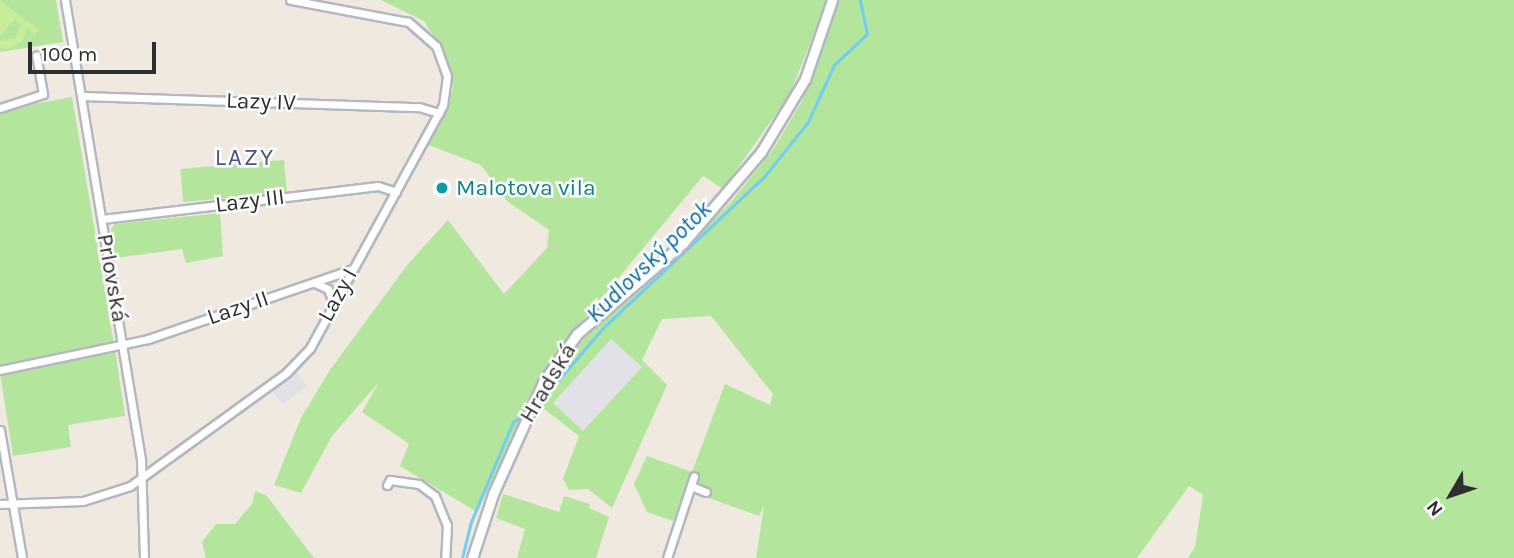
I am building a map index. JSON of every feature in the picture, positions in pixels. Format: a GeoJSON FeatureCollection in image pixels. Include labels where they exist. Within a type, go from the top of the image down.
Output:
{"type":"FeatureCollection","features":[{"type":"Feature","properties":{"kind":"street","name":"Lazy I"},"geometry":{"type":"LineString","coordinates":[[0,504],[99,498],[143,477],[294,366],[353,269],[439,113],[448,83],[439,52],[421,30],[400,19],[290,0]]}},
{"type":"Feature","properties":{"kind":"street","name":"Hradská"},"geometry":{"type":"LineString","coordinates":[[472,558],[487,510],[533,402],[578,334],[683,243],[761,152],[805,79],[832,0]]}},
{"type":"Feature","properties":{"kind":"street","name":"Prlovská"},"geometry":{"type":"LineString","coordinates":[[65,1],[143,477],[144,558]]}},
{"type":"Feature","properties":{"kind":"street"},"geometry":{"type":"LineString","coordinates":[[0,108],[43,94],[36,56]]}},
{"type":"Feature","properties":{"kind":"street","name":"Lazy IV"},"geometry":{"type":"LineString","coordinates":[[82,96],[419,107],[439,113]]}},
{"type":"Feature","properties":{"kind":"street","name":"Lazy III"},"geometry":{"type":"LineString","coordinates":[[102,219],[378,186],[396,191]]}},
{"type":"Feature","properties":{"kind":"street","name":"Lazy II"},"geometry":{"type":"LineString","coordinates":[[0,370],[123,345],[353,269]]}},
{"type":"Feature","properties":{"kind":"street"},"geometry":{"type":"LineString","coordinates":[[312,283],[328,289],[333,303]]}},
{"type":"Feature","properties":{"kind":"street"},"geometry":{"type":"LineString","coordinates":[[0,430],[22,558]]}},
{"type":"Feature","properties":{"kind":"street"},"geometry":{"type":"LineString","coordinates":[[667,558],[694,476]]}},
{"type":"Feature","properties":{"kind":"street"},"geometry":{"type":"LineString","coordinates":[[387,485],[390,480],[419,484],[435,496],[447,525],[445,558]]}},
{"type":"Feature","properties":{"kind":"street"},"geometry":{"type":"LineString","coordinates":[[691,486],[706,492]]}},
{"type":"Feature","properties":{"kind":"shaded area"},"geometry":{"type":"Polygon","coordinates":[[[611,339],[642,367],[584,432],[553,404],[611,339]]]}},
{"type":"Feature","properties":{"kind":"shaded area"},"geometry":{"type":"Polygon","coordinates":[[[296,371],[307,386],[282,405],[271,389],[296,371]]]}},
{"type":"Feature","properties":{"kind":"green space"},"geometry":{"type":"Polygon","coordinates":[[[0,0],[56,0],[63,42],[0,52],[0,0]]]}},
{"type":"Feature","properties":{"kind":"green space"},"geometry":{"type":"Polygon","coordinates":[[[0,0],[39,30],[34,35],[27,28],[22,42],[8,49],[0,48],[0,41],[16,38],[20,26],[15,19],[0,36],[0,0]]]}},
{"type":"Feature","properties":{"kind":"green space"},"geometry":{"type":"Polygon","coordinates":[[[381,0],[827,0],[790,94],[723,189],[703,176],[552,358],[477,512],[400,466],[409,444],[362,412],[379,382],[332,436],[301,493],[274,485],[301,418],[330,370],[408,264],[448,220],[504,294],[547,248],[549,230],[507,201],[481,165],[426,144],[453,89],[446,56],[424,21],[381,0]]]}},
{"type":"Feature","properties":{"kind":"green space"},"geometry":{"type":"Polygon","coordinates":[[[837,0],[1514,0],[1514,558],[1188,558],[1195,547],[1203,495],[1189,486],[1137,558],[756,558],[764,506],[759,516],[686,490],[673,521],[647,512],[634,484],[647,456],[692,472],[725,384],[770,405],[773,394],[711,316],[662,319],[642,360],[667,385],[612,508],[588,489],[569,490],[563,479],[579,436],[543,408],[547,385],[602,316],[670,261],[730,203],[773,150],[802,101],[837,0]],[[611,339],[553,403],[583,431],[642,367],[611,339]]]}},
{"type":"Feature","properties":{"kind":"green space"},"geometry":{"type":"Polygon","coordinates":[[[72,97],[114,344],[0,367],[0,110],[72,97]]]}},
{"type":"Feature","properties":{"kind":"green space"},"geometry":{"type":"Polygon","coordinates":[[[284,160],[287,193],[183,202],[180,169],[284,160]]]}},
{"type":"Feature","properties":{"kind":"green space"},"geometry":{"type":"Polygon","coordinates":[[[220,213],[223,256],[186,263],[182,249],[115,258],[111,229],[115,224],[220,213]]]}},
{"type":"Feature","properties":{"kind":"green space"},"geometry":{"type":"Polygon","coordinates":[[[115,350],[125,416],[68,425],[71,447],[13,456],[0,373],[115,350]]]}},
{"type":"Feature","properties":{"kind":"green space"},"geometry":{"type":"Polygon","coordinates":[[[255,491],[266,495],[314,558],[206,558],[202,542],[216,524],[235,524],[252,504],[255,491]]]}},
{"type":"Feature","properties":{"kind":"green space"},"geometry":{"type":"Polygon","coordinates":[[[503,494],[559,512],[564,496],[590,504],[589,508],[609,517],[596,558],[517,558],[525,529],[496,518],[503,494]]]}},
{"type":"Feature","properties":{"kind":"waterway","name":"Kudlovský potok"},"geometry":{"type":"LineString","coordinates":[[537,405],[603,328],[764,177],[808,122],[834,65],[867,34],[860,0]]}},
{"type":"Feature","properties":{"kind":"waterway","name":"Kudlovský potok"},"geometry":{"type":"LineString","coordinates":[[462,558],[471,522],[513,422],[526,413]]}},
{"type":"Feature","properties":{"kind":"place","name":"Malotova vila"},"geometry":{"type":"Point","coordinates":[442,188]}},
{"type":"Feature","properties":{"kind":"district","name":"LAZY"},"geometry":{"type":"Point","coordinates":[245,158]}}]}
